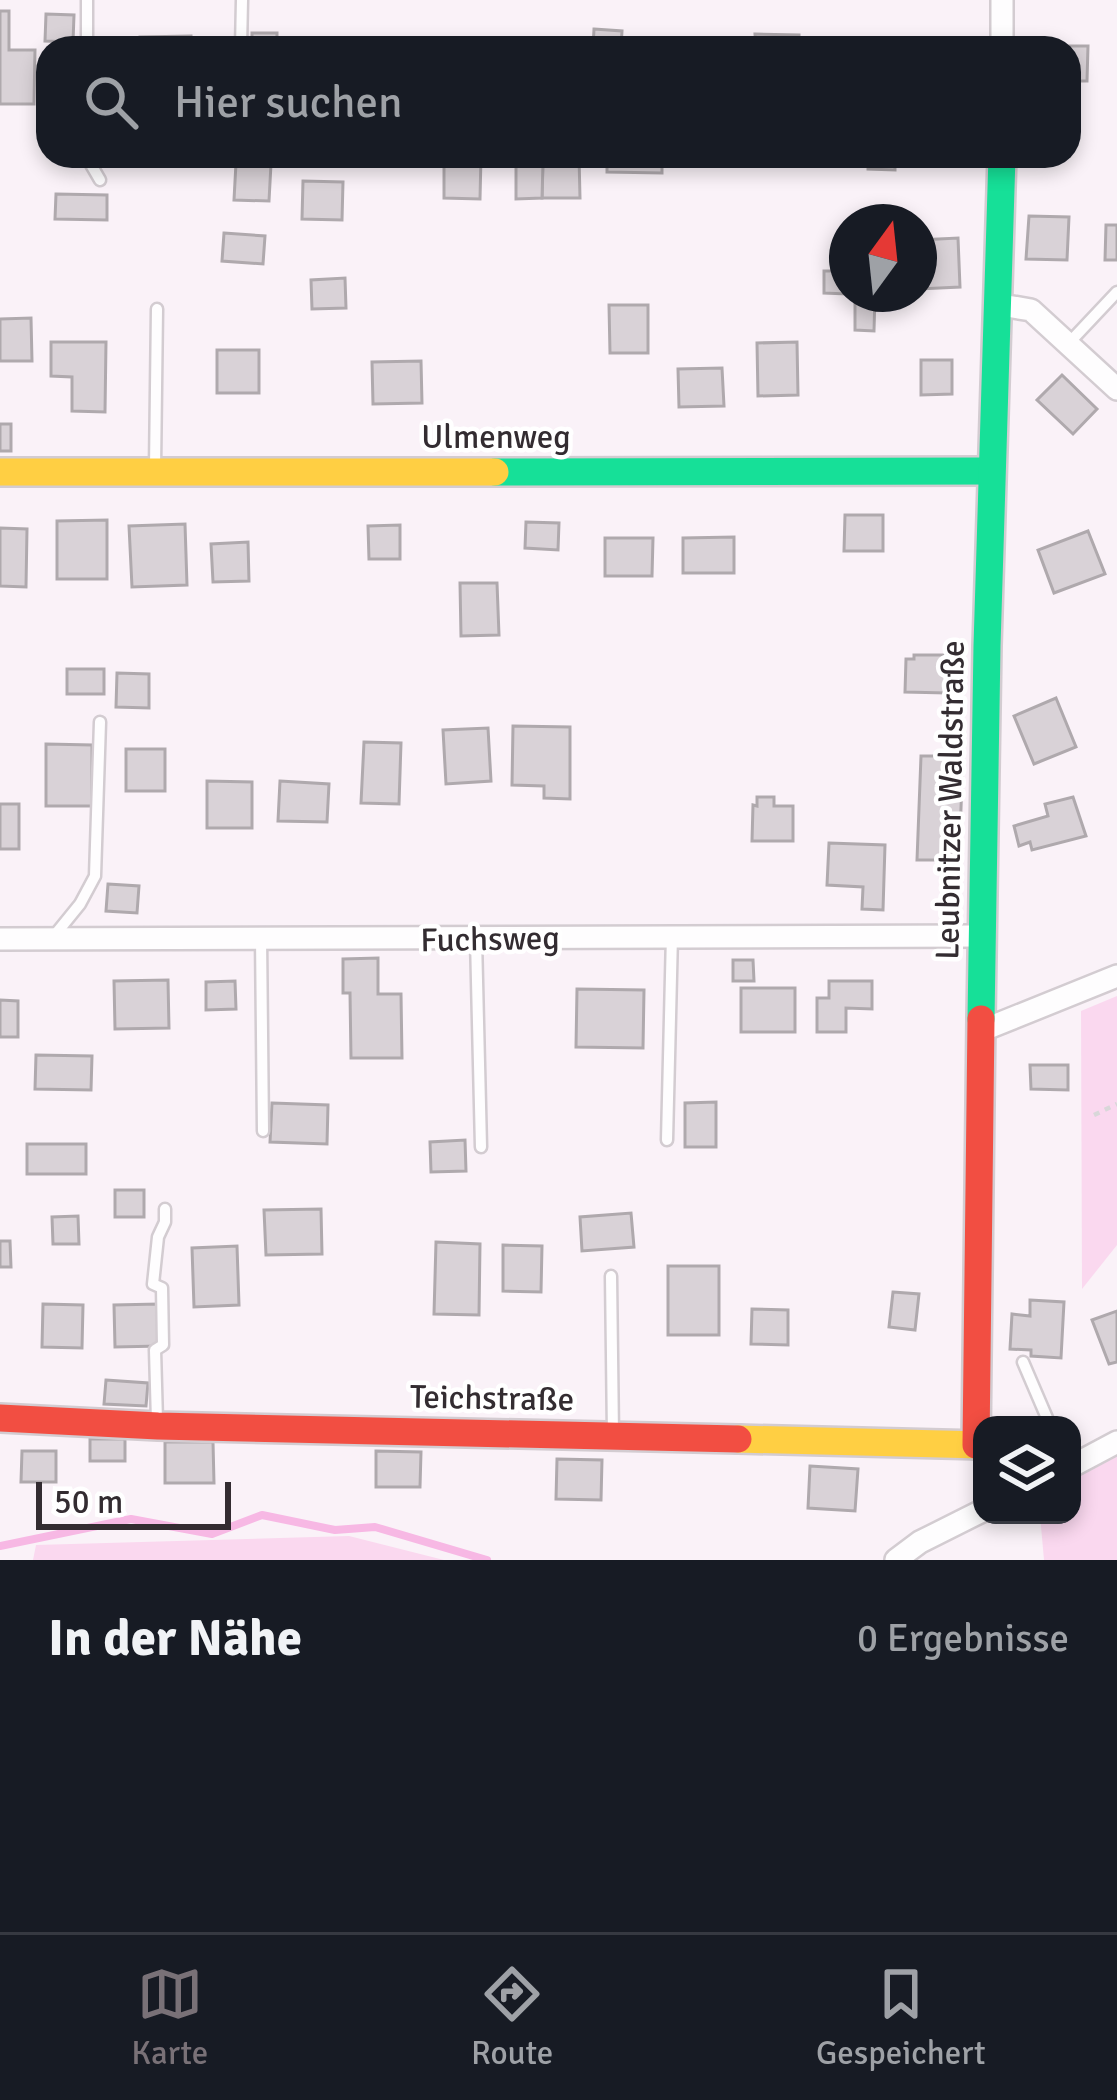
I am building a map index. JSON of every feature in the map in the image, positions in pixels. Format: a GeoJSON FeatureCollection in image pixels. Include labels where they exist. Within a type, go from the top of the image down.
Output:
{"type":"FeatureCollection","features":[{"type":"Feature","properties":{"kind":"street"},"geometry":{"type":"LineString","coordinates":[[1002,36],[1003,0]]}},
{"type":"Feature","properties":{"kind":"street","name":"Leubnitzer Waldstraße"},"geometry":{"type":"LineString","coordinates":[[979,1416],[981,936],[1002,168]]}},
{"type":"Feature","properties":{"kind":"street"},"geometry":{"type":"LineString","coordinates":[[1001,305],[1031,310],[1117,388]]}},
{"type":"Feature","properties":{"kind":"street","name":"Ulmenweg"},"geometry":{"type":"LineString","coordinates":[[0,472],[991,471]]}},
{"type":"Feature","properties":{"kind":"street","name":"Fuchsweg"},"geometry":{"type":"LineString","coordinates":[[0,939],[981,936]]}},
{"type":"Feature","properties":{"kind":"street"},"geometry":{"type":"LineString","coordinates":[[982,1030],[1117,976]]}},
{"type":"Feature","properties":{"kind":"street","name":"Teichstraße"},"geometry":{"type":"LineString","coordinates":[[0,1418],[158,1426],[973,1445]]}},
{"type":"Feature","properties":{"kind":"street"},"geometry":{"type":"LineString","coordinates":[[896,1560],[973,1516]]}},
{"type":"Feature","properties":{"kind":"lane"},"geometry":{"type":"LineString","coordinates":[[87,0],[87,36]]}},
{"type":"Feature","properties":{"kind":"lane"},"geometry":{"type":"LineString","coordinates":[[241,36],[242,0]]}},
{"type":"Feature","properties":{"kind":"lane"},"geometry":{"type":"LineString","coordinates":[[93,168],[100,179]]}},
{"type":"Feature","properties":{"kind":"lane"},"geometry":{"type":"LineString","coordinates":[[1068,344],[1117,292]]}},
{"type":"Feature","properties":{"kind":"lane"},"geometry":{"type":"LineString","coordinates":[[155,472],[157,309]]}},
{"type":"Feature","properties":{"kind":"lane"},"geometry":{"type":"LineString","coordinates":[[52,938],[80,904],[94,876],[100,722]]}},
{"type":"Feature","properties":{"kind":"lane"},"geometry":{"type":"LineString","coordinates":[[667,1140],[672,935]]}},
{"type":"Feature","properties":{"kind":"lane"},"geometry":{"type":"LineString","coordinates":[[261,937],[262,1131]]}},
{"type":"Feature","properties":{"kind":"lane"},"geometry":{"type":"LineString","coordinates":[[476,940],[481,1147]]}},
{"type":"Feature","properties":{"kind":"lane"},"geometry":{"type":"LineString","coordinates":[[158,1426],[155,1350],[163,1345],[163,1307],[162,1288],[153,1284],[165,1209]]}},
{"type":"Feature","properties":{"kind":"lane"},"geometry":{"type":"LineString","coordinates":[[611,1276],[613,1436]]}},
{"type":"Feature","properties":{"kind":"lane"},"geometry":{"type":"LineString","coordinates":[[1022,1362],[1046,1416]]}},
{"type":"Feature","properties":{"kind":"path"},"geometry":{"type":"LineString","coordinates":[[1094,1115],[1117,1103]]}},
{"type":"Feature","properties":{"kind":"shaded area"},"geometry":{"type":"Polygon","coordinates":[[[1117,996],[1117,1245],[1082,1289],[1081,1011],[1117,996]]]}},
{"type":"Feature","properties":{"kind":"shaded area"},"geometry":{"type":"Polygon","coordinates":[[[1117,1453],[1117,1560],[1044,1560],[1041,1524],[1081,1524],[1081,1473],[1117,1453]]]}},
{"type":"Feature","properties":{"kind":"shaded area"},"geometry":{"type":"Polygon","coordinates":[[[349,1536],[444,1560],[33,1560],[36,1545],[349,1536]]]}},
{"type":"Feature","properties":{"kind":"building"},"geometry":{"type":"Polygon","coordinates":[[[0,11],[9,11],[9,50],[35,50],[34,104],[0,104],[0,11]]]}},
{"type":"Feature","properties":{"kind":"building"},"geometry":{"type":"Polygon","coordinates":[[[46,14],[74,15],[73,36],[45,36],[46,14]]]}},
{"type":"Feature","properties":{"kind":"building"},"geometry":{"type":"Polygon","coordinates":[[[594,29],[622,31],[622,36],[594,36],[594,29]]]}},
{"type":"Feature","properties":{"kind":"building"},"geometry":{"type":"Polygon","coordinates":[[[1081,46],[1088,46],[1087,81],[1081,81],[1081,46]]]}},
{"type":"Feature","properties":{"kind":"building"},"geometry":{"type":"Polygon","coordinates":[[[236,168],[271,168],[269,201],[234,200],[236,168]]]}},
{"type":"Feature","properties":{"kind":"building"},"geometry":{"type":"Polygon","coordinates":[[[444,168],[481,168],[480,199],[444,198],[444,168]]]}},
{"type":"Feature","properties":{"kind":"building"},"geometry":{"type":"Polygon","coordinates":[[[516,168],[543,168],[542,198],[516,199],[516,168]]]}},
{"type":"Feature","properties":{"kind":"building"},"geometry":{"type":"Polygon","coordinates":[[[543,168],[579,168],[580,198],[542,198],[543,168]]]}},
{"type":"Feature","properties":{"kind":"building"},"geometry":{"type":"Polygon","coordinates":[[[607,168],[662,168],[662,173],[607,172],[607,168]]]}},
{"type":"Feature","properties":{"kind":"building"},"geometry":{"type":"Polygon","coordinates":[[[303,181],[343,182],[342,220],[302,219],[303,181]]]}},
{"type":"Feature","properties":{"kind":"building"},"geometry":{"type":"Polygon","coordinates":[[[56,194],[107,195],[107,220],[55,219],[56,194]]]}},
{"type":"Feature","properties":{"kind":"building"},"geometry":{"type":"Polygon","coordinates":[[[1029,216],[1069,217],[1067,260],[1026,259],[1029,216]]]}},
{"type":"Feature","properties":{"kind":"building"},"geometry":{"type":"Polygon","coordinates":[[[1106,225],[1117,225],[1117,260],[1105,260],[1106,225]]]}},
{"type":"Feature","properties":{"kind":"building"},"geometry":{"type":"Polygon","coordinates":[[[224,233],[265,236],[263,264],[222,261],[224,233]]]}},
{"type":"Feature","properties":{"kind":"building"},"geometry":{"type":"Polygon","coordinates":[[[958,238],[960,287],[937,288],[937,239],[958,238]]]}},
{"type":"Feature","properties":{"kind":"building"},"geometry":{"type":"Polygon","coordinates":[[[824,271],[829,271],[829,293],[824,293],[824,271]]]}},
{"type":"Feature","properties":{"kind":"building"},"geometry":{"type":"Polygon","coordinates":[[[345,278],[346,308],[312,309],[311,280],[345,278]]]}},
{"type":"Feature","properties":{"kind":"building"},"geometry":{"type":"Polygon","coordinates":[[[609,305],[648,305],[648,353],[610,353],[609,305]]]}},
{"type":"Feature","properties":{"kind":"building"},"geometry":{"type":"Polygon","coordinates":[[[855,312],[875,312],[874,331],[855,330],[855,312]]]}},
{"type":"Feature","properties":{"kind":"building"},"geometry":{"type":"Polygon","coordinates":[[[31,318],[32,361],[0,361],[0,319],[31,318]]]}},
{"type":"Feature","properties":{"kind":"building"},"geometry":{"type":"Polygon","coordinates":[[[51,342],[106,342],[105,412],[72,411],[72,377],[51,376],[51,342]]]}},
{"type":"Feature","properties":{"kind":"building"},"geometry":{"type":"Polygon","coordinates":[[[797,342],[798,395],[758,396],[757,343],[797,342]]]}},
{"type":"Feature","properties":{"kind":"building"},"geometry":{"type":"Polygon","coordinates":[[[217,350],[259,350],[259,393],[217,393],[217,350]]]}},
{"type":"Feature","properties":{"kind":"building"},"geometry":{"type":"Polygon","coordinates":[[[921,360],[952,360],[952,394],[921,395],[921,360]]]}},
{"type":"Feature","properties":{"kind":"building"},"geometry":{"type":"Polygon","coordinates":[[[421,361],[422,403],[373,404],[372,362],[421,361]]]}},
{"type":"Feature","properties":{"kind":"building"},"geometry":{"type":"Polygon","coordinates":[[[722,368],[724,406],[679,407],[678,369],[722,368]]]}},
{"type":"Feature","properties":{"kind":"building"},"geometry":{"type":"Polygon","coordinates":[[[1062,375],[1097,409],[1073,434],[1037,400],[1062,375]]]}},
{"type":"Feature","properties":{"kind":"building"},"geometry":{"type":"Polygon","coordinates":[[[0,424],[11,424],[11,451],[0,451],[0,424]]]}},
{"type":"Feature","properties":{"kind":"building"},"geometry":{"type":"Polygon","coordinates":[[[845,515],[883,515],[883,551],[844,551],[845,515]]]}},
{"type":"Feature","properties":{"kind":"building"},"geometry":{"type":"Polygon","coordinates":[[[107,520],[107,579],[57,579],[57,521],[107,520]]]}},
{"type":"Feature","properties":{"kind":"building"},"geometry":{"type":"Polygon","coordinates":[[[526,522],[559,523],[558,550],[525,548],[526,522]]]}},
{"type":"Feature","properties":{"kind":"building"},"geometry":{"type":"Polygon","coordinates":[[[185,524],[187,585],[132,587],[129,526],[185,524]]]}},
{"type":"Feature","properties":{"kind":"building"},"geometry":{"type":"Polygon","coordinates":[[[400,525],[400,559],[369,559],[368,526],[400,525]]]}},
{"type":"Feature","properties":{"kind":"building"},"geometry":{"type":"Polygon","coordinates":[[[0,528],[27,529],[26,587],[0,586],[0,528]]]}},
{"type":"Feature","properties":{"kind":"building"},"geometry":{"type":"Polygon","coordinates":[[[1088,531],[1105,574],[1054,593],[1038,550],[1088,531]]]}},
{"type":"Feature","properties":{"kind":"building"},"geometry":{"type":"Polygon","coordinates":[[[734,537],[734,573],[683,573],[683,538],[734,537]]]}},
{"type":"Feature","properties":{"kind":"building"},"geometry":{"type":"Polygon","coordinates":[[[605,538],[653,538],[652,576],[605,576],[605,538]]]}},
{"type":"Feature","properties":{"kind":"building"},"geometry":{"type":"Polygon","coordinates":[[[248,542],[249,581],[213,582],[211,544],[248,542]]]}},
{"type":"Feature","properties":{"kind":"building"},"geometry":{"type":"Polygon","coordinates":[[[460,583],[497,583],[499,635],[461,636],[460,583]]]}},
{"type":"Feature","properties":{"kind":"building"},"geometry":{"type":"Polygon","coordinates":[[[947,655],[946,693],[905,692],[906,659],[947,655]]]}},
{"type":"Feature","properties":{"kind":"building"},"geometry":{"type":"Polygon","coordinates":[[[67,669],[104,669],[104,694],[67,694],[67,669]]]}},
{"type":"Feature","properties":{"kind":"building"},"geometry":{"type":"Polygon","coordinates":[[[117,673],[149,674],[149,708],[116,707],[117,673]]]}},
{"type":"Feature","properties":{"kind":"building"},"geometry":{"type":"Polygon","coordinates":[[[1056,698],[1076,747],[1034,764],[1014,716],[1056,698]]]}},
{"type":"Feature","properties":{"kind":"building"},"geometry":{"type":"Polygon","coordinates":[[[513,726],[570,727],[570,799],[544,798],[544,786],[512,785],[513,726]]]}},
{"type":"Feature","properties":{"kind":"building"},"geometry":{"type":"Polygon","coordinates":[[[488,728],[491,781],[446,784],[443,730],[488,728]]]}},
{"type":"Feature","properties":{"kind":"building"},"geometry":{"type":"Polygon","coordinates":[[[364,742],[401,743],[399,804],[361,803],[364,742]]]}},
{"type":"Feature","properties":{"kind":"building"},"geometry":{"type":"Polygon","coordinates":[[[46,744],[92,745],[92,806],[46,806],[46,744]]]}},
{"type":"Feature","properties":{"kind":"building"},"geometry":{"type":"Polygon","coordinates":[[[126,749],[165,749],[165,791],[126,791],[126,749]]]}},
{"type":"Feature","properties":{"kind":"building"},"geometry":{"type":"Polygon","coordinates":[[[921,756],[963,756],[959,860],[917,860],[921,756]]]}},
{"type":"Feature","properties":{"kind":"building"},"geometry":{"type":"Polygon","coordinates":[[[207,781],[252,782],[252,828],[207,828],[207,781]]]}},
{"type":"Feature","properties":{"kind":"building"},"geometry":{"type":"Polygon","coordinates":[[[280,781],[329,784],[327,822],[278,821],[280,781]]]}},
{"type":"Feature","properties":{"kind":"building"},"geometry":{"type":"Polygon","coordinates":[[[757,797],[774,797],[774,806],[793,806],[793,841],[752,841],[757,797]]]}},
{"type":"Feature","properties":{"kind":"building"},"geometry":{"type":"Polygon","coordinates":[[[1073,797],[1086,836],[1032,850],[1030,842],[1019,846],[1014,826],[1048,816],[1045,804],[1073,797]]]}},
{"type":"Feature","properties":{"kind":"building"},"geometry":{"type":"Polygon","coordinates":[[[0,804],[19,804],[19,849],[0,849],[0,804]]]}},
{"type":"Feature","properties":{"kind":"building"},"geometry":{"type":"Polygon","coordinates":[[[829,843],[885,845],[883,910],[862,909],[863,887],[827,885],[829,843]]]}},
{"type":"Feature","properties":{"kind":"building"},"geometry":{"type":"Polygon","coordinates":[[[108,884],[139,886],[137,913],[106,911],[108,884]]]}},
{"type":"Feature","properties":{"kind":"building"},"geometry":{"type":"Polygon","coordinates":[[[378,958],[378,994],[401,994],[402,1058],[351,1058],[350,993],[343,993],[343,959],[378,958]]]}},
{"type":"Feature","properties":{"kind":"building"},"geometry":{"type":"Polygon","coordinates":[[[733,960],[753,960],[754,981],[733,981],[733,960]]]}},
{"type":"Feature","properties":{"kind":"building"},"geometry":{"type":"Polygon","coordinates":[[[168,980],[169,1028],[115,1029],[114,981],[168,980]]]}},
{"type":"Feature","properties":{"kind":"building"},"geometry":{"type":"Polygon","coordinates":[[[235,981],[236,1009],[206,1010],[206,982],[235,981]]]}},
{"type":"Feature","properties":{"kind":"building"},"geometry":{"type":"Polygon","coordinates":[[[829,981],[872,981],[872,1009],[846,1008],[846,1032],[817,1032],[817,998],[829,998],[829,981]]]}},
{"type":"Feature","properties":{"kind":"building"},"geometry":{"type":"Polygon","coordinates":[[[741,988],[795,988],[795,1032],[741,1032],[741,988]]]}},
{"type":"Feature","properties":{"kind":"building"},"geometry":{"type":"Polygon","coordinates":[[[577,989],[644,990],[643,1048],[576,1047],[577,989]]]}},
{"type":"Feature","properties":{"kind":"building"},"geometry":{"type":"Polygon","coordinates":[[[0,1000],[18,1001],[18,1037],[0,1037],[0,1000]]]}},
{"type":"Feature","properties":{"kind":"building"},"geometry":{"type":"Polygon","coordinates":[[[36,1055],[92,1056],[91,1090],[35,1089],[36,1055]]]}},
{"type":"Feature","properties":{"kind":"building"},"geometry":{"type":"Polygon","coordinates":[[[1030,1065],[1068,1065],[1068,1090],[1031,1089],[1030,1065]]]}},
{"type":"Feature","properties":{"kind":"building"},"geometry":{"type":"Polygon","coordinates":[[[716,1102],[716,1147],[685,1147],[685,1103],[716,1102]]]}},
{"type":"Feature","properties":{"kind":"building"},"geometry":{"type":"Polygon","coordinates":[[[272,1103],[328,1105],[327,1144],[270,1142],[272,1103]]]}},
{"type":"Feature","properties":{"kind":"building"},"geometry":{"type":"Polygon","coordinates":[[[465,1140],[466,1171],[431,1172],[430,1142],[465,1140]]]}},
{"type":"Feature","properties":{"kind":"building"},"geometry":{"type":"Polygon","coordinates":[[[27,1144],[86,1144],[86,1174],[27,1174],[27,1144]]]}},
{"type":"Feature","properties":{"kind":"building"},"geometry":{"type":"Polygon","coordinates":[[[115,1190],[144,1190],[144,1217],[115,1217],[115,1190]]]}},
{"type":"Feature","properties":{"kind":"building"},"geometry":{"type":"Polygon","coordinates":[[[321,1209],[322,1254],[266,1255],[264,1210],[321,1209]]]}},
{"type":"Feature","properties":{"kind":"building"},"geometry":{"type":"Polygon","coordinates":[[[631,1213],[634,1247],[582,1251],[580,1217],[631,1213]]]}},
{"type":"Feature","properties":{"kind":"building"},"geometry":{"type":"Polygon","coordinates":[[[78,1216],[79,1244],[53,1244],[52,1217],[78,1216]]]}},
{"type":"Feature","properties":{"kind":"building"},"geometry":{"type":"Polygon","coordinates":[[[0,1241],[10,1241],[11,1267],[0,1267],[0,1241]]]}},
{"type":"Feature","properties":{"kind":"building"},"geometry":{"type":"Polygon","coordinates":[[[436,1242],[480,1244],[479,1315],[434,1314],[436,1242]]]}},
{"type":"Feature","properties":{"kind":"building"},"geometry":{"type":"Polygon","coordinates":[[[503,1245],[542,1246],[541,1292],[503,1291],[503,1245]]]}},
{"type":"Feature","properties":{"kind":"building"},"geometry":{"type":"Polygon","coordinates":[[[237,1246],[239,1305],[194,1307],[192,1248],[237,1246]]]}},
{"type":"Feature","properties":{"kind":"building"},"geometry":{"type":"Polygon","coordinates":[[[668,1266],[719,1266],[719,1335],[668,1335],[668,1266]]]}},
{"type":"Feature","properties":{"kind":"building"},"geometry":{"type":"Polygon","coordinates":[[[893,1292],[919,1294],[915,1330],[889,1327],[893,1292]]]}},
{"type":"Feature","properties":{"kind":"building"},"geometry":{"type":"Polygon","coordinates":[[[1030,1300],[1064,1302],[1061,1358],[1010,1349],[1012,1314],[1030,1316],[1030,1300]]]}},
{"type":"Feature","properties":{"kind":"building"},"geometry":{"type":"Polygon","coordinates":[[[43,1304],[83,1305],[82,1348],[42,1347],[43,1304]]]}},
{"type":"Feature","properties":{"kind":"building"},"geometry":{"type":"Polygon","coordinates":[[[158,1304],[160,1346],[115,1347],[114,1305],[158,1304]]]}},
{"type":"Feature","properties":{"kind":"building"},"geometry":{"type":"Polygon","coordinates":[[[752,1309],[788,1310],[788,1345],[751,1344],[752,1309]]]}},
{"type":"Feature","properties":{"kind":"building"},"geometry":{"type":"Polygon","coordinates":[[[1117,1311],[1117,1362],[1109,1364],[1092,1320],[1117,1311]]]}},
{"type":"Feature","properties":{"kind":"building"},"geometry":{"type":"Polygon","coordinates":[[[106,1380],[148,1383],[146,1406],[104,1404],[106,1380]]]}},
{"type":"Feature","properties":{"kind":"building"},"geometry":{"type":"Polygon","coordinates":[[[90,1439],[125,1439],[125,1461],[90,1461],[90,1439]]]}},
{"type":"Feature","properties":{"kind":"building"},"geometry":{"type":"Polygon","coordinates":[[[165,1442],[213,1442],[214,1483],[165,1483],[165,1442]]]}},
{"type":"Feature","properties":{"kind":"building"},"geometry":{"type":"Polygon","coordinates":[[[22,1451],[56,1451],[56,1482],[21,1482],[22,1451]]]}},
{"type":"Feature","properties":{"kind":"building"},"geometry":{"type":"Polygon","coordinates":[[[376,1451],[421,1452],[420,1487],[376,1487],[376,1451]]]}},
{"type":"Feature","properties":{"kind":"building"},"geometry":{"type":"Polygon","coordinates":[[[557,1459],[602,1460],[601,1500],[556,1499],[557,1459]]]}},
{"type":"Feature","properties":{"kind":"building"},"geometry":{"type":"Polygon","coordinates":[[[810,1466],[858,1469],[855,1511],[808,1508],[810,1466]]]}},
{"type":"Feature","properties":{"kind":"waterway"},"geometry":{"type":"LineString","coordinates":[[0,1546],[131,1519],[212,1534],[262,1515],[335,1530],[375,1527],[487,1560]]}},
{"type":"Feature","properties":{"kind":"traffic: fast"},"geometry":{"type":"LineString","coordinates":[[981,1019],[1002,168]]}},
{"type":"Feature","properties":{"kind":"traffic: fast"},"geometry":{"type":"LineString","coordinates":[[495,472],[991,471]]}},
{"type":"Feature","properties":{"kind":"traffic: slow"},"geometry":{"type":"LineString","coordinates":[[0,472],[495,472]]}},
{"type":"Feature","properties":{"kind":"traffic: slow"},"geometry":{"type":"LineString","coordinates":[[738,1439],[973,1445]]}},
{"type":"Feature","properties":{"kind":"traffic: jam"},"geometry":{"type":"LineString","coordinates":[[976,1416],[981,1019]]}},
{"type":"Feature","properties":{"kind":"traffic: jam"},"geometry":{"type":"LineString","coordinates":[[0,1418],[738,1439]]}}]}
